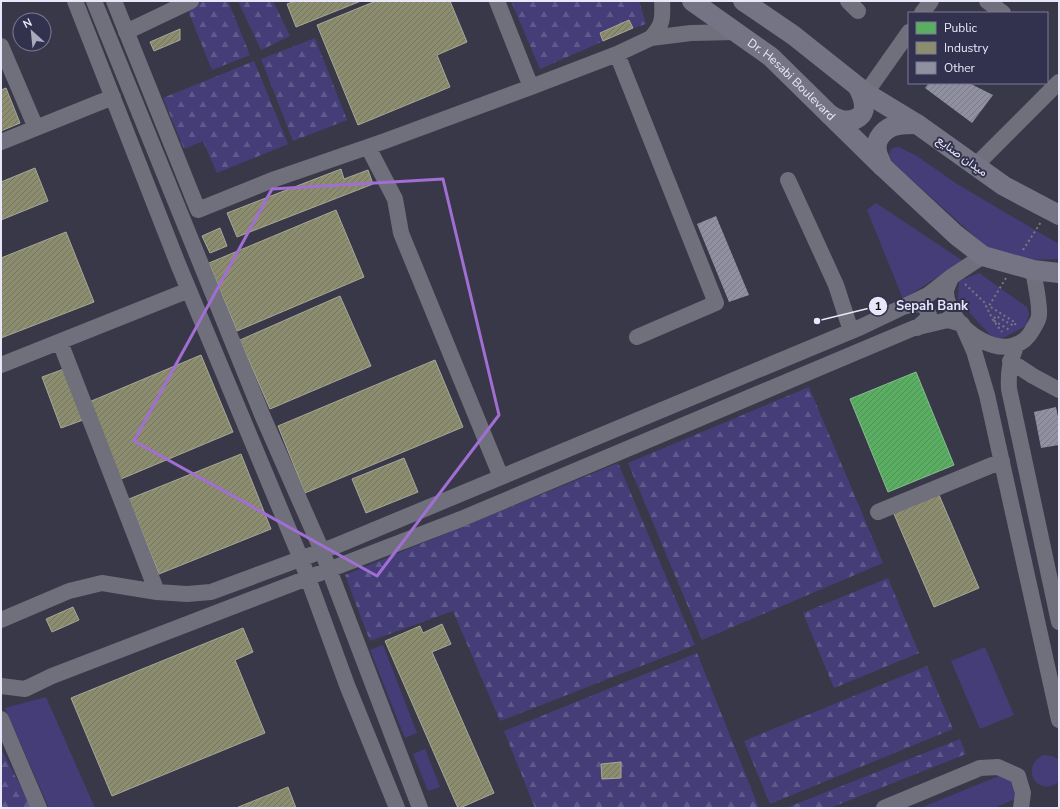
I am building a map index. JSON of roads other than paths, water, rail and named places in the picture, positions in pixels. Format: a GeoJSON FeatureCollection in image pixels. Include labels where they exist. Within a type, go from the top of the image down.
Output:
{"type":"FeatureCollection","features":[{"type":"Feature","properties":{"kind":"main road","name":"Dr. Hesabi Boulevard"},"geometry":{"type":"LineString","coordinates":[[692,1],[771,57],[883,167]]}},
{"type":"Feature","properties":{"kind":"main road"},"geometry":{"type":"LineString","coordinates":[[745,1],[793,35],[862,90],[864,111],[860,116],[853,120],[845,121],[827,113]]}},
{"type":"Feature","properties":{"kind":"main road"},"geometry":{"type":"LineString","coordinates":[[744,37],[769,19]]}},
{"type":"Feature","properties":{"kind":"main road","name":"میدان صنایع"},"geometry":{"type":"LineString","coordinates":[[862,90],[917,124],[1004,186],[1059,215]]}},
{"type":"Feature","properties":{"kind":"main road"},"geometry":{"type":"LineString","coordinates":[[917,124],[898,125],[890,127],[884,132],[878,141],[876,148],[883,167],[956,235],[983,256],[1050,271]]}},
{"type":"Feature","properties":{"kind":"main road"},"geometry":{"type":"LineString","coordinates":[[1036,204],[1059,221]]}},
{"type":"Feature","properties":{"kind":"street"},"geometry":{"type":"LineString","coordinates":[[75,1],[189,290],[301,559],[307,579],[347,685],[397,808]]}},
{"type":"Feature","properties":{"kind":"street"},"geometry":{"type":"LineString","coordinates":[[94,1],[260,410],[322,551],[328,571],[420,808]]}},
{"type":"Feature","properties":{"kind":"street"},"geometry":{"type":"LineString","coordinates":[[114,1],[198,210],[275,179],[531,88],[616,54],[651,38],[691,33],[744,37]]}},
{"type":"Feature","properties":{"kind":"street"},"geometry":{"type":"LineString","coordinates":[[126,32],[191,1]]}},
{"type":"Feature","properties":{"kind":"street"},"geometry":{"type":"LineString","coordinates":[[497,1],[531,88]]}},
{"type":"Feature","properties":{"kind":"street"},"geometry":{"type":"LineString","coordinates":[[651,38],[658,30],[663,18],[662,1]]}},
{"type":"Feature","properties":{"kind":"street"},"geometry":{"type":"LineString","coordinates":[[923,12],[930,1]]}},
{"type":"Feature","properties":{"kind":"street"},"geometry":{"type":"LineString","coordinates":[[987,1],[1002,12]]}},
{"type":"Feature","properties":{"kind":"street"},"geometry":{"type":"LineString","coordinates":[[862,90],[908,33]]}},
{"type":"Feature","properties":{"kind":"street"},"geometry":{"type":"LineString","coordinates":[[1,46],[36,128]]}},
{"type":"Feature","properties":{"kind":"street"},"geometry":{"type":"LineString","coordinates":[[616,54],[716,303],[638,337]]}},
{"type":"Feature","properties":{"kind":"street"},"geometry":{"type":"LineString","coordinates":[[975,166],[1059,82]]}},
{"type":"Feature","properties":{"kind":"street"},"geometry":{"type":"LineString","coordinates":[[1,142],[113,97]]}},
{"type":"Feature","properties":{"kind":"street"},"geometry":{"type":"LineString","coordinates":[[368,147],[395,199],[401,233],[501,477]]}},
{"type":"Feature","properties":{"kind":"street"},"geometry":{"type":"LineString","coordinates":[[788,180],[856,329],[859,342],[871,347]]}},
{"type":"Feature","properties":{"kind":"street"},"geometry":{"type":"LineString","coordinates":[[1,620],[69,591],[102,583],[157,592],[187,594],[211,592],[301,559],[856,329],[928,295],[983,256]]}},
{"type":"Feature","properties":{"kind":"street"},"geometry":{"type":"LineString","coordinates":[[1012,338],[1028,339],[1039,317],[1050,271]]}},
{"type":"Feature","properties":{"kind":"street"},"geometry":{"type":"LineString","coordinates":[[954,276],[946,290],[949,307],[962,324],[974,336],[991,346],[1011,347],[1012,338]]}},
{"type":"Feature","properties":{"kind":"street"},"geometry":{"type":"LineString","coordinates":[[1,365],[189,290]]}},
{"type":"Feature","properties":{"kind":"street"},"geometry":{"type":"LineString","coordinates":[[906,306],[918,304],[924,305],[927,310],[929,315],[917,328]]}},
{"type":"Feature","properties":{"kind":"street"},"geometry":{"type":"LineString","coordinates":[[1,686],[25,689],[52,676],[461,520],[917,328],[948,320],[962,324]]}},
{"type":"Feature","properties":{"kind":"street"},"geometry":{"type":"LineString","coordinates":[[962,324],[974,351],[987,395],[1059,720]]}},
{"type":"Feature","properties":{"kind":"street"},"geometry":{"type":"LineString","coordinates":[[1012,338],[1008,375],[1013,408],[1058,617]]}},
{"type":"Feature","properties":{"kind":"street"},"geometry":{"type":"LineString","coordinates":[[60,342],[157,592]]}},
{"type":"Feature","properties":{"kind":"street"},"geometry":{"type":"LineString","coordinates":[[1010,361],[1059,390]]}},
{"type":"Feature","properties":{"kind":"street"},"geometry":{"type":"LineString","coordinates":[[878,512],[1002,461]]}},
{"type":"Feature","properties":{"kind":"street"},"geometry":{"type":"LineString","coordinates":[[1,719],[39,808]]}},
{"type":"Feature","properties":{"kind":"street"},"geometry":{"type":"LineString","coordinates":[[884,808],[980,768],[998,767],[1018,776],[1023,793],[1022,808]]}},
{"type":"Feature","properties":{"kind":"place","name":"Sepah Bank"},"geometry":{"type":"Point","coordinates":[817,321]}}]}
